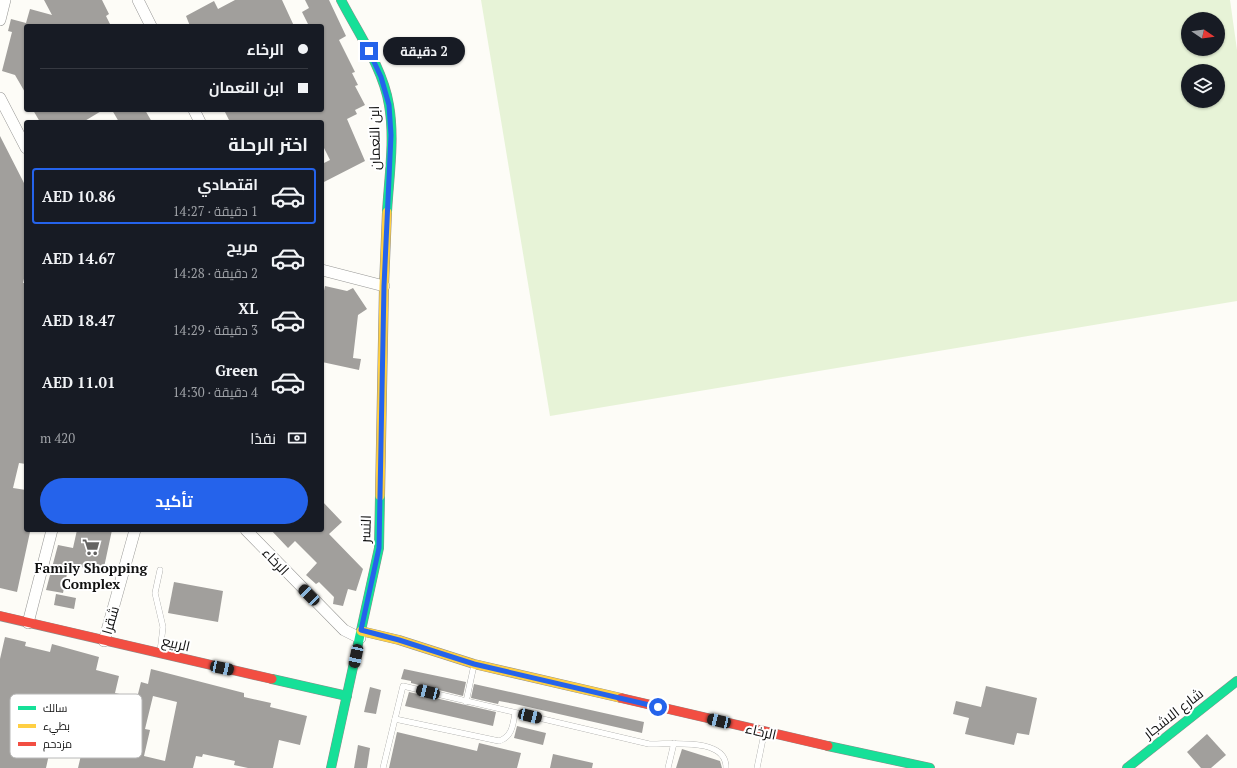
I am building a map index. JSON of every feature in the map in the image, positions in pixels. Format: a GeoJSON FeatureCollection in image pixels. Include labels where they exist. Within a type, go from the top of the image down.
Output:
{"type":"FeatureCollection","features":[{"type":"Feature","properties":{"kind":"street"},"geometry":{"type":"LineString","coordinates":[[0,20],[4,0]]}},
{"type":"Feature","properties":{"kind":"street"},"geometry":{"type":"LineString","coordinates":[[138,0],[150,24]]}},
{"type":"Feature","properties":{"kind":"street","name":"ابن النعمان"},"geometry":{"type":"LineString","coordinates":[[341,0],[375,64],[389,105],[391,135],[384,286]]}},
{"type":"Feature","properties":{"kind":"street"},"geometry":{"type":"LineString","coordinates":[[0,98],[24,144]]}},
{"type":"Feature","properties":{"kind":"street"},"geometry":{"type":"LineString","coordinates":[[324,271],[384,286]]}},
{"type":"Feature","properties":{"kind":"street","name":"النسر"},"geometry":{"type":"LineString","coordinates":[[331,768],[379,548],[384,286]]}},
{"type":"Feature","properties":{"kind":"street"},"geometry":{"type":"LineString","coordinates":[[28,623],[51,532]]}},
{"type":"Feature","properties":{"kind":"street","name":"شقرا"},"geometry":{"type":"LineString","coordinates":[[104,641],[134,532]]}},
{"type":"Feature","properties":{"kind":"street","name":"الرخاء"},"geometry":{"type":"LineString","coordinates":[[248,532],[344,630],[399,640],[474,664],[765,732],[930,768]]}},
{"type":"Feature","properties":{"kind":"street","name":"الربيع"},"geometry":{"type":"LineString","coordinates":[[0,616],[347,696]]}},
{"type":"Feature","properties":{"kind":"street","name":"شارع الاشجار"},"geometry":{"type":"LineString","coordinates":[[1127,768],[1237,681]]}},
{"type":"Feature","properties":{"kind":"lane"},"geometry":{"type":"LineString","coordinates":[[160,570],[155,593],[163,627],[160,654]]}},
{"type":"Feature","properties":{"kind":"lane"},"geometry":{"type":"LineString","coordinates":[[466,702],[474,664]]}},
{"type":"Feature","properties":{"kind":"lane"},"geometry":{"type":"LineString","coordinates":[[382,768],[403,686],[649,744],[693,744],[719,752],[725,760],[726,768]]}},
{"type":"Feature","properties":{"kind":"lane"},"geometry":{"type":"LineString","coordinates":[[395,719],[499,741],[505,739],[511,732],[516,713]]}},
{"type":"Feature","properties":{"kind":"lane"},"geometry":{"type":"LineString","coordinates":[[757,768],[765,732]]}},
{"type":"Feature","properties":{"kind":"lane"},"geometry":{"type":"LineString","coordinates":[[668,768],[674,743]]}},
{"type":"Feature","properties":{"kind":"green space"},"geometry":{"type":"Polygon","coordinates":[[[481,0],[1230,0],[1237,50],[1237,301],[550,416],[481,0]]]}},
{"type":"Feature","properties":{"kind":"building"},"geometry":{"type":"Polygon","coordinates":[[[44,0],[102,0],[109,14],[106,16],[110,24],[24,24],[24,91],[15,75],[2,71],[12,32],[8,31],[11,19],[26,23],[30,9],[52,15],[44,0]]]}},
{"type":"Feature","properties":{"kind":"building"},"geometry":{"type":"Polygon","coordinates":[[[235,0],[282,0],[293,24],[189,24],[186,16],[214,1],[218,9],[235,0]]]}},
{"type":"Feature","properties":{"kind":"building"},"geometry":{"type":"Polygon","coordinates":[[[305,0],[329,0],[346,36],[339,40],[355,72],[352,73],[358,85],[355,86],[365,105],[355,110],[357,114],[347,119],[365,161],[324,182],[324,163],[330,160],[324,148],[324,120],[229,120],[225,112],[324,112],[324,24],[308,24],[302,12],[309,8],[305,0]]]}},
{"type":"Feature","properties":{"kind":"building"},"geometry":{"type":"Polygon","coordinates":[[[440,39],[443,52],[401,62],[398,49],[440,39]]]}},
{"type":"Feature","properties":{"kind":"building"},"geometry":{"type":"Polygon","coordinates":[[[34,112],[100,112],[86,120],[39,120],[34,112]]]}},
{"type":"Feature","properties":{"kind":"building"},"geometry":{"type":"Polygon","coordinates":[[[113,112],[146,112],[151,120],[118,120],[113,112]]]}},
{"type":"Feature","properties":{"kind":"building"},"geometry":{"type":"Polygon","coordinates":[[[0,136],[24,183],[24,464],[19,463],[13,488],[24,490],[24,532],[30,532],[17,592],[0,588],[0,136]]]}},
{"type":"Feature","properties":{"kind":"building"},"geometry":{"type":"Polygon","coordinates":[[[325,286],[347,291],[353,288],[367,309],[358,315],[353,358],[361,359],[359,370],[324,362],[325,286]]]}},
{"type":"Feature","properties":{"kind":"building"},"geometry":{"type":"Polygon","coordinates":[[[324,503],[342,522],[329,534],[363,569],[356,591],[348,589],[343,606],[333,604],[334,597],[319,582],[316,584],[306,575],[317,563],[295,541],[288,548],[273,532],[324,532],[324,503]]]}},
{"type":"Feature","properties":{"kind":"building","name":"Family Shopping Complex"},"geometry":{"type":"Polygon","coordinates":[[[77,532],[112,532],[103,572],[69,564],[63,593],[46,590],[58,545],[73,548],[77,532]]]}},
{"type":"Feature","properties":{"kind":"building"},"geometry":{"type":"Polygon","coordinates":[[[174,582],[223,591],[218,622],[168,613],[174,582]]]}},
{"type":"Feature","properties":{"kind":"building"},"geometry":{"type":"Polygon","coordinates":[[[56,594],[76,598],[74,609],[54,605],[56,594]]]}},
{"type":"Feature","properties":{"kind":"building"},"geometry":{"type":"Polygon","coordinates":[[[5,637],[26,642],[25,646],[50,652],[52,644],[99,657],[96,670],[119,676],[115,693],[119,694],[10,694],[10,758],[48,758],[46,768],[0,768],[0,659],[5,637]]]}},
{"type":"Feature","properties":{"kind":"building"},"geometry":{"type":"Polygon","coordinates":[[[151,669],[244,693],[244,697],[271,703],[270,707],[307,716],[300,745],[279,740],[273,768],[248,768],[234,765],[235,761],[203,754],[202,757],[196,756],[193,768],[78,768],[80,758],[142,758],[142,694],[138,694],[141,682],[148,684],[151,669]],[[153,696],[145,729],[150,730],[144,756],[165,761],[177,702],[153,696]]]}},
{"type":"Feature","properties":{"kind":"building"},"geometry":{"type":"Polygon","coordinates":[[[404,669],[466,682],[463,696],[411,683],[411,681],[401,679],[404,669]]]}},
{"type":"Feature","properties":{"kind":"building"},"geometry":{"type":"Polygon","coordinates":[[[474,684],[644,722],[642,733],[515,704],[499,701],[498,704],[471,698],[474,684]]]}},
{"type":"Feature","properties":{"kind":"building"},"geometry":{"type":"Polygon","coordinates":[[[986,686],[1037,698],[1029,735],[1017,733],[1014,745],[965,734],[969,718],[953,714],[956,701],[981,707],[986,686]]]}},
{"type":"Feature","properties":{"kind":"building"},"geometry":{"type":"Polygon","coordinates":[[[370,687],[381,690],[376,714],[364,712],[370,687]]]}},
{"type":"Feature","properties":{"kind":"building"},"geometry":{"type":"Polygon","coordinates":[[[409,692],[496,712],[493,726],[405,706],[409,692]]]}},
{"type":"Feature","properties":{"kind":"building"},"geometry":{"type":"Polygon","coordinates":[[[517,726],[546,733],[543,745],[514,738],[517,726]]]}},
{"type":"Feature","properties":{"kind":"building"},"geometry":{"type":"Polygon","coordinates":[[[397,732],[477,751],[479,743],[521,753],[517,768],[389,768],[397,732]]]}},
{"type":"Feature","properties":{"kind":"building"},"geometry":{"type":"Polygon","coordinates":[[[1207,734],[1226,755],[1211,768],[1201,768],[1187,752],[1207,734]]]}},
{"type":"Feature","properties":{"kind":"building"},"geometry":{"type":"Polygon","coordinates":[[[358,745],[370,748],[367,768],[354,768],[358,745]]]}},
{"type":"Feature","properties":{"kind":"building"},"geometry":{"type":"Polygon","coordinates":[[[682,749],[720,761],[722,768],[676,768],[682,749]]]}},
{"type":"Feature","properties":{"kind":"building"},"geometry":{"type":"Polygon","coordinates":[[[553,754],[593,763],[592,768],[550,768],[553,754]]]}},
{"type":"Feature","properties":{"kind":"traffic: fast"},"geometry":{"type":"LineString","coordinates":[[341,0],[376,64],[386,91],[392,131],[387,212]]}},
{"type":"Feature","properties":{"kind":"traffic: fast"},"geometry":{"type":"LineString","coordinates":[[331,768],[379,548],[380,496]]}},
{"type":"Feature","properties":{"kind":"traffic: fast"},"geometry":{"type":"LineString","coordinates":[[272,679],[347,696]]}},
{"type":"Feature","properties":{"kind":"traffic: fast"},"geometry":{"type":"LineString","coordinates":[[1127,768],[1237,681]]}},
{"type":"Feature","properties":{"kind":"traffic: fast"},"geometry":{"type":"LineString","coordinates":[[828,746],[930,768]]}},
{"type":"Feature","properties":{"kind":"traffic: slow"},"geometry":{"type":"LineString","coordinates":[[380,496],[387,212]]}},
{"type":"Feature","properties":{"kind":"traffic: slow"},"geometry":{"type":"LineString","coordinates":[[361,631],[399,640],[474,664],[621,698]]}},
{"type":"Feature","properties":{"kind":"traffic: jam"},"geometry":{"type":"LineString","coordinates":[[0,616],[272,679]]}},
{"type":"Feature","properties":{"kind":"traffic: jam"},"geometry":{"type":"LineString","coordinates":[[621,698],[828,746]]}},
{"type":"Feature","properties":{"kind":"place","name":"Family Shopping Complex"},"geometry":{"type":"Point","coordinates":[91,547]}},
{"type":"Feature","properties":{"kind":"route"},"geometry":{"type":"LineString","coordinates":[[369,51],[381,77],[389,105],[391,135],[384,286],[379,548],[361,630],[399,640],[474,664],[658,707]]}}]}
